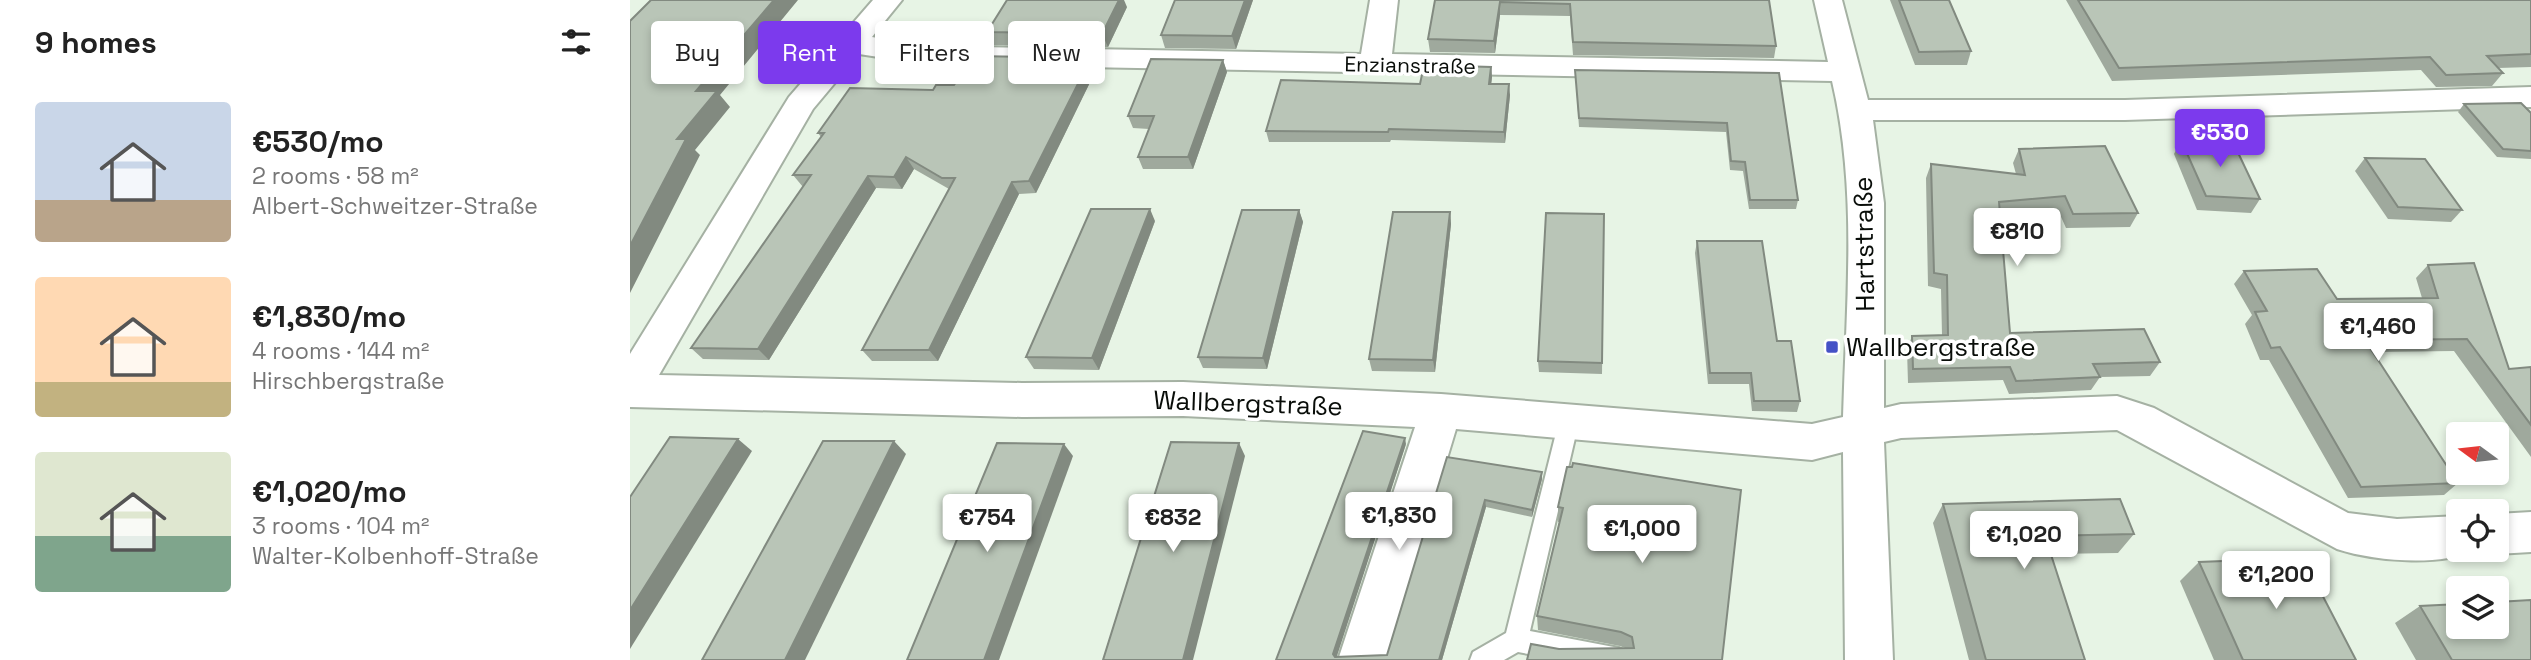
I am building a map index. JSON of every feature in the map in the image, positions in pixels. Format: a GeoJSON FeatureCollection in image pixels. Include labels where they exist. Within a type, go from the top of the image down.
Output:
{"type":"FeatureCollection","features":[{"type":"Feature","properties":{"kind":"street","name":"Wallbergstraße"},"geometry":{"type":"LineString","coordinates":[[861,31],[888,0]]}},
{"type":"Feature","properties":{"kind":"street"},"geometry":{"type":"LineString","coordinates":[[1374,65],[1384,0]]}},
{"type":"Feature","properties":{"kind":"street","name":"Hartstraße"},"geometry":{"type":"LineString","coordinates":[[1828,0],[1855,110],[1867,203],[1863,430],[1869,660]]}},
{"type":"Feature","properties":{"kind":"street","name":"Enzianstraße"},"geometry":{"type":"LineString","coordinates":[[861,45],[924,55],[1846,72]]}},
{"type":"Feature","properties":{"kind":"street","name":"Wallbergstraße"},"geometry":{"type":"LineString","coordinates":[[816,84],[800,104],[630,390],[1023,400],[1183,399],[1441,411],[1812,442],[1901,421],[2117,413],[2138,420],[2337,529],[2377,540],[2446,537]]}},
{"type":"Feature","properties":{"kind":"street"},"geometry":{"type":"LineString","coordinates":[[1855,110],[2125,110],[2531,97]]}},
{"type":"Feature","properties":{"kind":"street"},"geometry":{"type":"LineString","coordinates":[[1362,660],[1441,411]]}},
{"type":"Feature","properties":{"kind":"street"},"geometry":{"type":"LineString","coordinates":[[2509,533],[2531,532]]}},
{"type":"Feature","properties":{"kind":"lane"},"geometry":{"type":"LineString","coordinates":[[1516,640],[1569,421]]}},
{"type":"Feature","properties":{"kind":"lane"},"geometry":{"type":"LineString","coordinates":[[1482,660],[1516,640],[1619,660]]}},
{"type":"Feature","properties":{"kind":"building"},"geometry":{"type":"Polygon","coordinates":[[[651,0],[774,0],[744,35],[744,21],[651,21],[651,84],[702,84],[696,91],[717,91],[677,139],[686,139],[630,246],[630,21],[651,0]]]}},
{"type":"Feature","properties":{"kind":"building"},"geometry":{"type":"Polygon","coordinates":[[[1007,0],[1119,0],[1105,28],[1105,21],[1008,21],[1008,32],[994,32],[994,21],[1007,0]]]}},
{"type":"Feature","properties":{"kind":"building"},"geometry":{"type":"Polygon","coordinates":[[[1175,0],[1245,0],[1232,36],[1161,35],[1175,0]]]}},
{"type":"Feature","properties":{"kind":"building"},"geometry":{"type":"Polygon","coordinates":[[[1435,0],[1769,0],[1776,46],[1573,42],[1570,4],[1500,2],[1494,41],[1428,39],[1435,0]]]}},
{"type":"Feature","properties":{"kind":"building"},"geometry":{"type":"Polygon","coordinates":[[[1899,0],[1949,0],[1971,51],[1919,52],[1899,0]]]}},
{"type":"Feature","properties":{"kind":"building"},"geometry":{"type":"Polygon","coordinates":[[[2078,0],[2531,0],[2531,54],[2487,56],[2503,73],[2446,75],[2430,57],[2119,68],[2078,0]]]}},
{"type":"Feature","properties":{"kind":"building"},"geometry":{"type":"Polygon","coordinates":[[[994,56],[1008,57],[1008,84],[1078,84],[1029,181],[1012,182],[929,350],[862,350],[955,178],[942,178],[906,157],[894,177],[868,176],[758,349],[691,348],[811,175],[793,175],[824,133],[818,133],[850,88],[933,90],[936,85],[994,84],[994,56]]]}},
{"type":"Feature","properties":{"kind":"building"},"geometry":{"type":"Polygon","coordinates":[[[1151,59],[1223,60],[1188,157],[1138,157],[1154,116],[1128,116],[1151,59]]]}},
{"type":"Feature","properties":{"kind":"building"},"geometry":{"type":"Polygon","coordinates":[[[1424,65],[1491,67],[1489,84],[1509,84],[1504,132],[1389,129],[1388,132],[1266,131],[1281,80],[1420,84],[1424,65]]]}},
{"type":"Feature","properties":{"kind":"building"},"geometry":{"type":"Polygon","coordinates":[[[1575,70],[1779,73],[1798,200],[1750,200],[1745,162],[1731,161],[1727,123],[1579,118],[1575,70]]]}},
{"type":"Feature","properties":{"kind":"building"},"geometry":{"type":"Polygon","coordinates":[[[2521,103],[2531,113],[2531,151],[2503,149],[2464,104],[2521,103]]]}},
{"type":"Feature","properties":{"kind":"building"},"geometry":{"type":"Polygon","coordinates":[[[2181,140],[2233,142],[2260,199],[2206,196],[2181,140]]]}},
{"type":"Feature","properties":{"kind":"building"},"geometry":{"type":"Polygon","coordinates":[[[2105,146],[2138,213],[2073,214],[2065,196],[1999,202],[2010,333],[2144,329],[2160,362],[2093,364],[2100,377],[2016,381],[2010,367],[1913,369],[1912,336],[1948,335],[1947,275],[1934,273],[1931,164],[2025,175],[2019,149],[2105,146]]]}},
{"type":"Feature","properties":{"kind":"building"},"geometry":{"type":"Polygon","coordinates":[[[2365,158],[2425,159],[2462,210],[2398,207],[2365,158]]]}},
{"type":"Feature","properties":{"kind":"building"},"geometry":{"type":"Polygon","coordinates":[[[1091,209],[1150,209],[1092,358],[1026,357],[1091,209]]]}},
{"type":"Feature","properties":{"kind":"building"},"geometry":{"type":"Polygon","coordinates":[[[1242,210],[1299,210],[1263,358],[1198,357],[1242,210]]]}},
{"type":"Feature","properties":{"kind":"building"},"geometry":{"type":"Polygon","coordinates":[[[1393,212],[1450,212],[1433,360],[1369,359],[1393,212]]]}},
{"type":"Feature","properties":{"kind":"building"},"geometry":{"type":"Polygon","coordinates":[[[1546,213],[1604,214],[1602,363],[1538,361],[1546,213]]]}},
{"type":"Feature","properties":{"kind":"building"},"geometry":{"type":"Polygon","coordinates":[[[1697,241],[1762,241],[1777,341],[1791,341],[1800,401],[1754,401],[1751,373],[1710,373],[1697,241]]]}},
{"type":"Feature","properties":{"kind":"building"},"geometry":{"type":"Polygon","coordinates":[[[2474,263],[2509,369],[2531,367],[2531,425],[2467,339],[2365,340],[2446,465],[2446,483],[2361,487],[2280,347],[2271,348],[2255,312],[2267,311],[2244,271],[2317,269],[2337,299],[2438,298],[2428,265],[2474,263]]]}},
{"type":"Feature","properties":{"kind":"building"},"geometry":{"type":"Polygon","coordinates":[[[1363,431],[1405,438],[1333,654],[1335,657],[1387,655],[1447,457],[1542,472],[1532,510],[1485,500],[1439,660],[1276,660],[1363,431]]]}},
{"type":"Feature","properties":{"kind":"building"},"geometry":{"type":"Polygon","coordinates":[[[670,437],[738,439],[630,610],[630,497],[670,437]]]}},
{"type":"Feature","properties":{"kind":"building"},"geometry":{"type":"Polygon","coordinates":[[[823,441],[894,441],[785,660],[702,660],[823,441]]]}},
{"type":"Feature","properties":{"kind":"building"},"geometry":{"type":"Polygon","coordinates":[[[1171,442],[1239,443],[1183,660],[1103,660],[1171,442]]]}},
{"type":"Feature","properties":{"kind":"building"},"geometry":{"type":"Polygon","coordinates":[[[997,443],[1064,444],[984,660],[907,660],[997,443]]]}},
{"type":"Feature","properties":{"kind":"building"},"geometry":{"type":"Polygon","coordinates":[[[1573,463],[1741,490],[1722,660],[1527,660],[1531,644],[1559,649],[1634,648],[1632,637],[1621,632],[1537,616],[1563,508],[1558,507],[1567,467],[1572,467],[1573,463]]]}},
{"type":"Feature","properties":{"kind":"building"},"geometry":{"type":"Polygon","coordinates":[[[2120,499],[2134,534],[2045,536],[2085,660],[1986,660],[1943,504],[2120,499]]]}},
{"type":"Feature","properties":{"kind":"building"},"geometry":{"type":"Polygon","coordinates":[[[2303,558],[2356,660],[2243,660],[2199,562],[2303,558]]]}},
{"type":"Feature","properties":{"kind":"building"},"geometry":{"type":"Polygon","coordinates":[[[2531,600],[2531,660],[2452,660],[2420,606],[2446,605],[2446,639],[2509,639],[2509,601],[2531,600]]]}},
{"type":"Feature","properties":{"kind":"place","name":"Wallbergstraße"},"geometry":{"type":"Point","coordinates":[1832,347]}}]}
